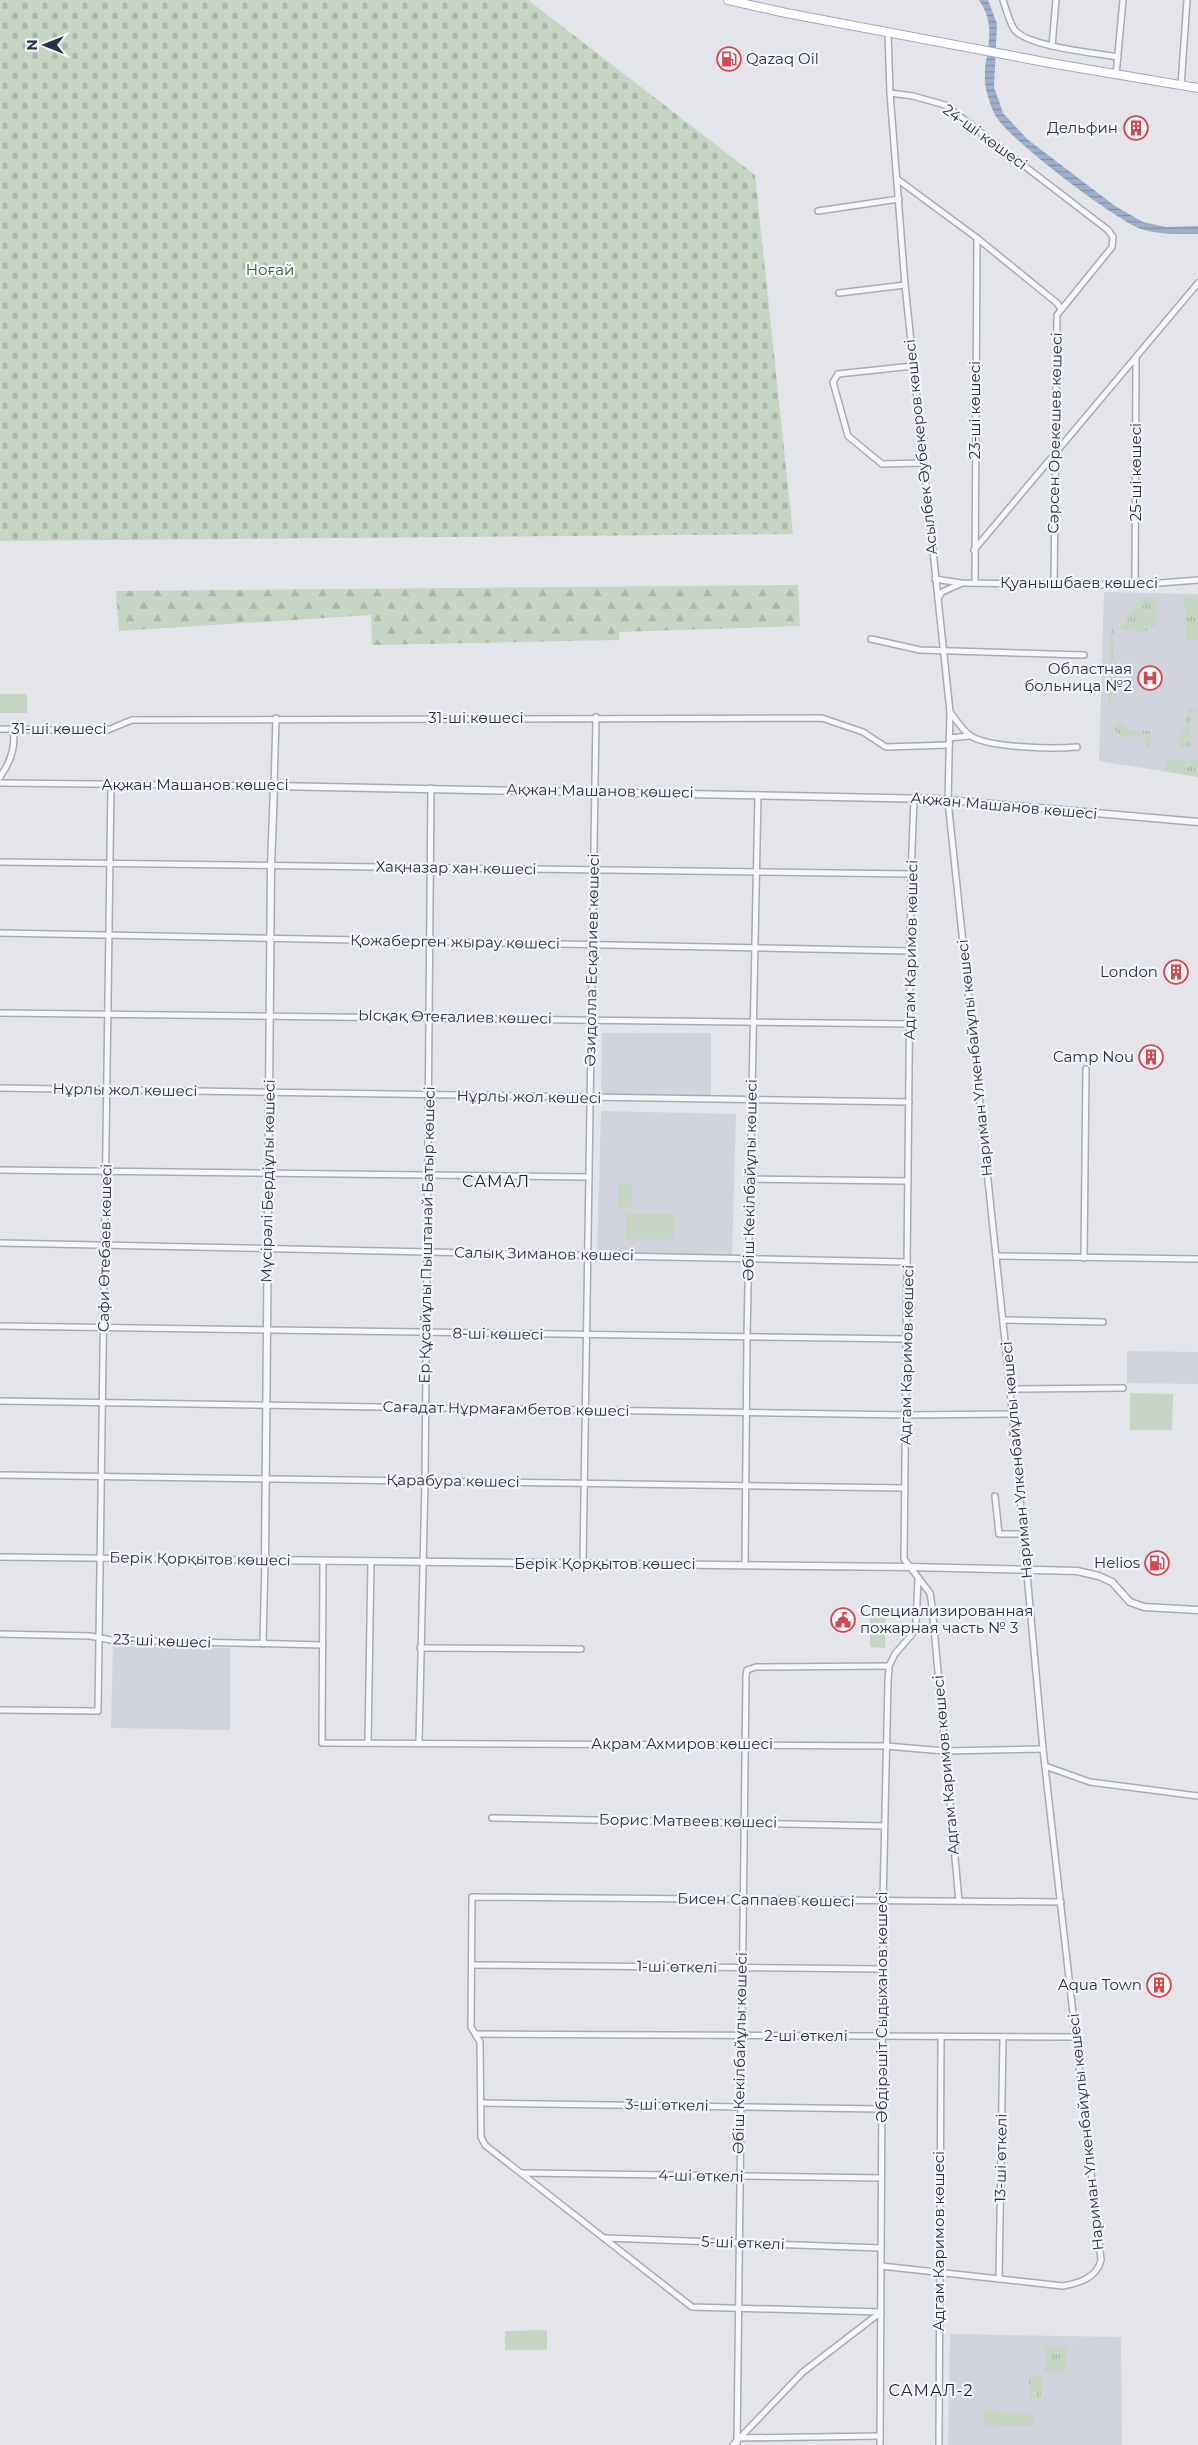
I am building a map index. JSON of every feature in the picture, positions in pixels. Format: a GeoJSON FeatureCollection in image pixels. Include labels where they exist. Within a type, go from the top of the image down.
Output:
{"type":"FeatureCollection","features":[{"type":"Feature","properties":{"kind":"main road"},"geometry":{"type":"LineString","coordinates":[[728,0],[1116,75],[1198,88]]}},
{"type":"Feature","properties":{"kind":"street"},"geometry":{"type":"LineString","coordinates":[[1003,0],[1015,30],[1023,36],[1052,46],[1118,56]]}},
{"type":"Feature","properties":{"kind":"street"},"geometry":{"type":"LineString","coordinates":[[1052,46],[1056,0]]}},
{"type":"Feature","properties":{"kind":"street"},"geometry":{"type":"LineString","coordinates":[[1116,75],[1124,0]]}},
{"type":"Feature","properties":{"kind":"street"},"geometry":{"type":"LineString","coordinates":[[1181,86],[1187,0]]}},
{"type":"Feature","properties":{"kind":"street"},"geometry":{"type":"LineString","coordinates":[[888,32],[890,93]]}},
{"type":"Feature","properties":{"kind":"street","name":"Асылбек Әубекеров көшесі"},"geometry":{"type":"LineString","coordinates":[[890,93],[905,285],[950,712],[948,801]]}},
{"type":"Feature","properties":{"kind":"street","name":"24-ші көшесі"},"geometry":{"type":"LineString","coordinates":[[890,93],[921,98],[945,105],[1108,230],[1113,236],[1114,242]]}},
{"type":"Feature","properties":{"kind":"street"},"geometry":{"type":"LineString","coordinates":[[897,179],[977,238],[1057,303],[1061,309]]}},
{"type":"Feature","properties":{"kind":"street"},"geometry":{"type":"LineString","coordinates":[[818,211],[898,199]]}},
{"type":"Feature","properties":{"kind":"street","name":"23-ші көшесі"},"geometry":{"type":"LineString","coordinates":[[975,583],[977,238]]}},
{"type":"Feature","properties":{"kind":"street","name":"Сәрсен Орекешев көшесі"},"geometry":{"type":"LineString","coordinates":[[1054,584],[1056,316],[1112,247],[1114,242]]}},
{"type":"Feature","properties":{"kind":"street"},"geometry":{"type":"LineString","coordinates":[[974,550],[1056,455],[1198,283]]}},
{"type":"Feature","properties":{"kind":"street"},"geometry":{"type":"LineString","coordinates":[[839,293],[905,285]]}},
{"type":"Feature","properties":{"kind":"street","name":"25-ші көшесі"},"geometry":{"type":"LineString","coordinates":[[1135,585],[1136,358]]}},
{"type":"Feature","properties":{"kind":"street"},"geometry":{"type":"LineString","coordinates":[[913,366],[838,374],[834,382],[848,436],[853,441],[882,464],[923,463]]}},
{"type":"Feature","properties":{"kind":"street","name":"Қуанышбаев көшесі"},"geometry":{"type":"LineString","coordinates":[[935,579],[961,583],[1135,585],[1198,580]]}},
{"type":"Feature","properties":{"kind":"street"},"geometry":{"type":"LineString","coordinates":[[937,600],[942,592],[961,583]]}},
{"type":"Feature","properties":{"kind":"street"},"geometry":{"type":"LineString","coordinates":[[871,639],[920,650],[1084,655]]}},
{"type":"Feature","properties":{"kind":"street"},"geometry":{"type":"LineString","coordinates":[[950,712],[969,736]]}},
{"type":"Feature","properties":{"kind":"street","name":"Әзидолла Есқалиев көшесі"},"geometry":{"type":"LineString","coordinates":[[583,1563],[596,717]]}},
{"type":"Feature","properties":{"kind":"street","name":"31-ші көшесі"},"geometry":{"type":"LineString","coordinates":[[0,729],[105,731],[132,720],[276,718],[822,718],[863,732],[886,747],[949,745]]}},
{"type":"Feature","properties":{"kind":"street","name":"Мүсірәлі Бердіұлы көшесі"},"geometry":{"type":"LineString","coordinates":[[263,1644],[271,866],[276,718]]}},
{"type":"Feature","properties":{"kind":"street"},"geometry":{"type":"LineString","coordinates":[[0,777],[12,754],[15,736],[13,729]]}},
{"type":"Feature","properties":{"kind":"street"},"geometry":{"type":"LineString","coordinates":[[949,738],[969,736],[984,742],[1061,748],[1077,746]]}},
{"type":"Feature","properties":{"kind":"street","name":"Ақжан Машанов көшесі"},"geometry":{"type":"LineString","coordinates":[[0,783],[431,788],[914,798],[1198,822]]}},
{"type":"Feature","properties":{"kind":"street","name":"Сафи Өтебаев көшесі"},"geometry":{"type":"LineString","coordinates":[[0,1710],[98,1711],[111,785]]}},
{"type":"Feature","properties":{"kind":"street","name":"Ер Құсайұлы Пыштанай Батыр көшесі"},"geometry":{"type":"LineString","coordinates":[[419,1742],[425,1481],[431,788]]}},
{"type":"Feature","properties":{"kind":"street","name":"Әбіш Кекілбайұлы көшесі"},"geometry":{"type":"LineString","coordinates":[[745,1565],[747,1337],[758,795]]}},
{"type":"Feature","properties":{"kind":"street","name":"Адгам Каримов көшесі"},"geometry":{"type":"LineString","coordinates":[[914,798],[911,874],[904,1559],[930,1593],[959,1901]]}},
{"type":"Feature","properties":{"kind":"street","name":"Нариман Үлкенбайұлы көшесі"},"geometry":{"type":"LineString","coordinates":[[948,801],[1010,1389],[1043,1749],[1101,2260],[1099,2269],[1076,2284],[1062,2286],[999,2279]]}},
{"type":"Feature","properties":{"kind":"street","name":"Хақназар хан көшесі"},"geometry":{"type":"LineString","coordinates":[[0,862],[911,874]]}},
{"type":"Feature","properties":{"kind":"street","name":"Қожаберген жырау көшесі"},"geometry":{"type":"LineString","coordinates":[[0,933],[910,951]]}},
{"type":"Feature","properties":{"kind":"street","name":"Ысқақ Өтеғалиев көшесі"},"geometry":{"type":"LineString","coordinates":[[0,1013],[910,1024]]}},
{"type":"Feature","properties":{"kind":"street"},"geometry":{"type":"LineString","coordinates":[[1084,1258],[1086,1069]]}},
{"type":"Feature","properties":{"kind":"street","name":"Нұрлы жол көшесі"},"geometry":{"type":"LineString","coordinates":[[0,1088],[909,1102]]}},
{"type":"Feature","properties":{"kind":"street"},"geometry":{"type":"LineString","coordinates":[[0,1170],[589,1177]]}},
{"type":"Feature","properties":{"kind":"street"},"geometry":{"type":"LineString","coordinates":[[750,1179],[908,1181]]}},
{"type":"Feature","properties":{"kind":"street","name":"Салық Зиманов көшесі"},"geometry":{"type":"LineString","coordinates":[[0,1243],[908,1262]]}},
{"type":"Feature","properties":{"kind":"street"},"geometry":{"type":"LineString","coordinates":[[996,1256],[1198,1259]]}},
{"type":"Feature","properties":{"kind":"street"},"geometry":{"type":"LineString","coordinates":[[1003,1320],[1103,1322]]}},
{"type":"Feature","properties":{"kind":"street","name":"8-шi көшесi"},"geometry":{"type":"LineString","coordinates":[[0,1326],[907,1339]]}},
{"type":"Feature","properties":{"kind":"street"},"geometry":{"type":"LineString","coordinates":[[1010,1389],[1123,1388]]}},
{"type":"Feature","properties":{"kind":"street","name":"Сағадат Нұрмағамбетов көшесі"},"geometry":{"type":"LineString","coordinates":[[0,1401],[746,1411],[906,1415],[1011,1414]]}},
{"type":"Feature","properties":{"kind":"street","name":"Қарабура көшесі"},"geometry":{"type":"LineString","coordinates":[[0,1475],[905,1488]]}},
{"type":"Feature","properties":{"kind":"street"},"geometry":{"type":"LineString","coordinates":[[995,1496],[999,1534],[1024,1534]]}},
{"type":"Feature","properties":{"kind":"street","name":"Берік Қорқытов көшесі"},"geometry":{"type":"LineString","coordinates":[[0,1558],[583,1563],[1077,1571],[1099,1576],[1112,1582],[1130,1602],[1144,1607],[1198,1610]]}},
{"type":"Feature","properties":{"kind":"street"},"geometry":{"type":"LineString","coordinates":[[323,1561],[323,1645]]}},
{"type":"Feature","properties":{"kind":"street"},"geometry":{"type":"LineString","coordinates":[[368,1742],[371,1561]]}},
{"type":"Feature","properties":{"kind":"street"},"geometry":{"type":"LineString","coordinates":[[889,1666],[895,1654],[913,1633],[916,1624],[918,1579]]}},
{"type":"Feature","properties":{"kind":"street","name":"23-шi көшесi"},"geometry":{"type":"LineString","coordinates":[[0,1634],[111,1640],[323,1645]]}},
{"type":"Feature","properties":{"kind":"street","name":"Акрам Ахмиров көшесі"},"geometry":{"type":"LineString","coordinates":[[323,1645],[322,1742],[886,1746],[944,1751],[1043,1749]]}},
{"type":"Feature","properties":{"kind":"street"},"geometry":{"type":"LineString","coordinates":[[420,1648],[581,1649]]}},
{"type":"Feature","properties":{"kind":"street","name":"Әбіш Кекілбайұлы көшесі"},"geometry":{"type":"LineString","coordinates":[[737,2445],[746,1676],[748,1670],[756,1667],[889,1666]]}},
{"type":"Feature","properties":{"kind":"street","name":"Әбдірәшіт Сыдыханов көшесі"},"geometry":{"type":"LineString","coordinates":[[880,2445],[883,1901],[889,1666]]}},
{"type":"Feature","properties":{"kind":"street"},"geometry":{"type":"LineString","coordinates":[[1045,1766],[1090,1782],[1198,1796]]}},
{"type":"Feature","properties":{"kind":"street","name":"Борис Матвеев көшесі"},"geometry":{"type":"LineString","coordinates":[[492,1818],[743,1821],[884,1826]]}},
{"type":"Feature","properties":{"kind":"street","name":"Бисен Саппаев көшесі"},"geometry":{"type":"LineString","coordinates":[[472,1965],[472,1897],[1061,1902]]}},
{"type":"Feature","properties":{"kind":"street"},"geometry":{"type":"LineString","coordinates":[[472,1965],[471,2027],[480,2042],[481,2137],[485,2145],[522,2172],[692,2307],[881,2312]]}},
{"type":"Feature","properties":{"kind":"street","name":"1-ші өткелі"},"geometry":{"type":"LineString","coordinates":[[472,1965],[883,1970]]}},
{"type":"Feature","properties":{"kind":"street","name":"2-ші өткелі"},"geometry":{"type":"LineString","coordinates":[[476,2034],[1076,2037]]}},
{"type":"Feature","properties":{"kind":"street","name":"Адгам Каримов көшесі"},"geometry":{"type":"LineString","coordinates":[[939,2445],[941,2036]]}},
{"type":"Feature","properties":{"kind":"street","name":"13-ші өткелі"},"geometry":{"type":"LineString","coordinates":[[999,2279],[1003,2037]]}},
{"type":"Feature","properties":{"kind":"street","name":"3-ші өткелі"},"geometry":{"type":"LineString","coordinates":[[482,2103],[882,2109]]}},
{"type":"Feature","properties":{"kind":"street","name":"4-ші өткелі"},"geometry":{"type":"LineString","coordinates":[[522,2172],[881,2178]]}},
{"type":"Feature","properties":{"kind":"street","name":"5-ші өткелі"},"geometry":{"type":"LineString","coordinates":[[605,2238],[881,2248]]}},
{"type":"Feature","properties":{"kind":"street"},"geometry":{"type":"LineString","coordinates":[[881,2266],[999,2279]]}},
{"type":"Feature","properties":{"kind":"street"},"geometry":{"type":"LineString","coordinates":[[733,2445],[737,2438],[802,2372],[881,2312]]}},
{"type":"Feature","properties":{"kind":"street"},"geometry":{"type":"LineString","coordinates":[[737,2438],[880,2436]]}},
{"type":"Feature","properties":{"kind":"shaded area","name":"Областная больница №2"},"geometry":{"type":"Polygon","coordinates":[[[1104,592],[1198,594],[1198,777],[1099,761],[1104,592]]]}},
{"type":"Feature","properties":{"kind":"shaded area"},"geometry":{"type":"Polygon","coordinates":[[[602,1033],[711,1033],[711,1096],[601,1095],[602,1033]]]}},
{"type":"Feature","properties":{"kind":"shaded area"},"geometry":{"type":"Polygon","coordinates":[[[601,1111],[736,1114],[732,1256],[597,1252],[601,1111]]]}},
{"type":"Feature","properties":{"kind":"shaded area"},"geometry":{"type":"Polygon","coordinates":[[[1127,1351],[1198,1352],[1198,1384],[1127,1383],[1127,1351]]]}},
{"type":"Feature","properties":{"kind":"shaded area"},"geometry":{"type":"Polygon","coordinates":[[[113,1646],[230,1648],[230,1730],[111,1728],[113,1646]]]}},
{"type":"Feature","properties":{"kind":"shaded area"},"geometry":{"type":"Polygon","coordinates":[[[950,2334],[1121,2337],[1122,2445],[948,2445],[950,2334]]]}},
{"type":"Feature","properties":{"kind":"green space","name":"Ноғай"},"geometry":{"type":"Polygon","coordinates":[[[0,0],[528,0],[755,175],[793,534],[0,541],[0,0]]]}},
{"type":"Feature","properties":{"kind":"green space"},"geometry":{"type":"Polygon","coordinates":[[[798,585],[800,626],[619,632],[619,640],[372,645],[371,615],[119,631],[116,591],[798,585]]]}},
{"type":"Feature","properties":{"kind":"green space"},"geometry":{"type":"Polygon","coordinates":[[[1153,597],[1156,601],[1156,625],[1147,631],[1122,630],[1119,626],[1123,626],[1139,598],[1153,597]]]}},
{"type":"Feature","properties":{"kind":"green space"},"geometry":{"type":"Polygon","coordinates":[[[1182,598],[1196,598],[1198,600],[1198,638],[1196,640],[1187,640],[1185,637],[1185,604],[1182,598]]]}},
{"type":"Feature","properties":{"kind":"green space"},"geometry":{"type":"Polygon","coordinates":[[[1111,626],[1114,626],[1111,706],[1108,709],[1111,626]]]}},
{"type":"Feature","properties":{"kind":"green space"},"geometry":{"type":"Polygon","coordinates":[[[0,694],[27,694],[27,713],[0,713],[0,694]]]}},
{"type":"Feature","properties":{"kind":"green space"},"geometry":{"type":"Polygon","coordinates":[[[1188,709],[1198,709],[1198,712],[1191,712],[1191,748],[1180,747],[1180,731],[1184,729],[1186,724],[1184,720],[1188,709]]]}},
{"type":"Feature","properties":{"kind":"green space"},"geometry":{"type":"Polygon","coordinates":[[[1118,722],[1129,730],[1150,731],[1150,748],[1146,748],[1146,737],[1123,737],[1113,728],[1118,722]]]}},
{"type":"Feature","properties":{"kind":"green space"},"geometry":{"type":"Polygon","coordinates":[[[1165,759],[1198,760],[1198,777],[1165,771],[1165,759]]]}},
{"type":"Feature","properties":{"kind":"green space"},"geometry":{"type":"Polygon","coordinates":[[[618,1183],[632,1183],[632,1207],[618,1207],[618,1183]]]}},
{"type":"Feature","properties":{"kind":"green space"},"geometry":{"type":"Polygon","coordinates":[[[626,1214],[674,1214],[674,1239],[626,1239],[626,1214]]]}},
{"type":"Feature","properties":{"kind":"green space"},"geometry":{"type":"Polygon","coordinates":[[[1130,1393],[1173,1394],[1172,1430],[1130,1430],[1130,1393]]]}},
{"type":"Feature","properties":{"kind":"green space"},"geometry":{"type":"Polygon","coordinates":[[[870,1616],[886,1616],[885,1648],[870,1647],[870,1616]]]}},
{"type":"Feature","properties":{"kind":"green space"},"geometry":{"type":"Polygon","coordinates":[[[547,2330],[547,2350],[505,2350],[505,2331],[547,2330]]]}},
{"type":"Feature","properties":{"kind":"green space"},"geometry":{"type":"Polygon","coordinates":[[[1045,2347],[1066,2347],[1066,2372],[1045,2372],[1045,2347]]]}},
{"type":"Feature","properties":{"kind":"green space"},"geometry":{"type":"Polygon","coordinates":[[[1041,2376],[1041,2399],[1029,2399],[1029,2377],[1041,2376]]]}},
{"type":"Feature","properties":{"kind":"green space"},"geometry":{"type":"Polygon","coordinates":[[[984,2412],[1033,2413],[1033,2426],[984,2425],[984,2412]]]}},
{"type":"Feature","properties":{"kind":"water"},"geometry":{"type":"Polygon","coordinates":[[[979,0],[988,0],[997,24],[994,87],[1003,113],[1027,139],[1115,206],[1143,222],[1166,227],[1198,226],[1198,234],[1155,232],[1141,229],[1128,222],[1109,211],[1065,179],[1022,144],[1007,129],[995,115],[986,89],[985,67],[989,23],[979,0]]]}},
{"type":"Feature","properties":{"kind":"place","name":"Qazaq Oil"},"geometry":{"type":"Point","coordinates":[729,59]}},
{"type":"Feature","properties":{"kind":"place","name":"Дельфин"},"geometry":{"type":"Point","coordinates":[1136,128]}},
{"type":"Feature","properties":{"kind":"place","name":"Областная больница №2"},"geometry":{"type":"Point","coordinates":[1150,678]}},
{"type":"Feature","properties":{"kind":"place","name":"London"},"geometry":{"type":"Point","coordinates":[1176,972]}},
{"type":"Feature","properties":{"kind":"place","name":"Camp Nou"},"geometry":{"type":"Point","coordinates":[1151,1057]}},
{"type":"Feature","properties":{"kind":"place","name":"Helios"},"geometry":{"type":"Point","coordinates":[1157,1563]}},
{"type":"Feature","properties":{"kind":"place","name":"Специализированная пожарная часть № 3"},"geometry":{"type":"Point","coordinates":[843,1620]}},
{"type":"Feature","properties":{"kind":"place","name":"Aqua Town"},"geometry":{"type":"Point","coordinates":[1159,1985]}},
{"type":"Feature","properties":{"kind":"district","name":"САМАЛ"},"geometry":{"type":"Point","coordinates":[496,1181]}},
{"type":"Feature","properties":{"kind":"district","name":"САМАЛ-2"},"geometry":{"type":"Point","coordinates":[931,2390]}}]}
